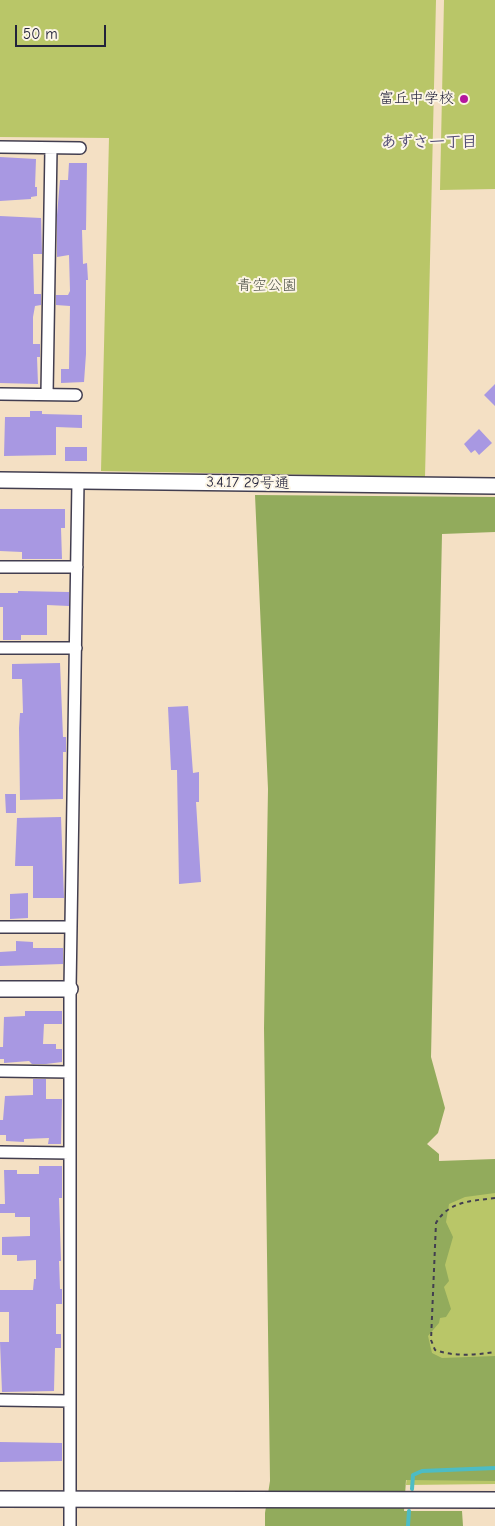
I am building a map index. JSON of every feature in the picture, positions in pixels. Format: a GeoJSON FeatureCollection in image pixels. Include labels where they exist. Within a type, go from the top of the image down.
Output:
{"type":"FeatureCollection","features":[{"type":"Feature","properties":{"kind":"street"},"geometry":{"type":"LineString","coordinates":[[0,147],[80,148]]}},
{"type":"Feature","properties":{"kind":"street"},"geometry":{"type":"LineString","coordinates":[[47,394],[51,148]]}},
{"type":"Feature","properties":{"kind":"street"},"geometry":{"type":"LineString","coordinates":[[0,394],[76,395]]}},
{"type":"Feature","properties":{"kind":"street","name":"3.4.17 29号通"},"geometry":{"type":"LineString","coordinates":[[0,480],[495,486]]}},
{"type":"Feature","properties":{"kind":"street"},"geometry":{"type":"LineString","coordinates":[[70,1526],[70,989],[78,481]]}},
{"type":"Feature","properties":{"kind":"street"},"geometry":{"type":"LineString","coordinates":[[0,567],[77,567]]}},
{"type":"Feature","properties":{"kind":"street"},"geometry":{"type":"LineString","coordinates":[[0,648],[76,648]]}},
{"type":"Feature","properties":{"kind":"street"},"geometry":{"type":"LineString","coordinates":[[0,927],[71,927]]}},
{"type":"Feature","properties":{"kind":"street"},"geometry":{"type":"LineString","coordinates":[[0,989],[70,989]]}},
{"type":"Feature","properties":{"kind":"street"},"geometry":{"type":"LineString","coordinates":[[0,1071],[70,1072]]}},
{"type":"Feature","properties":{"kind":"street"},"geometry":{"type":"LineString","coordinates":[[0,1152],[70,1153]]}},
{"type":"Feature","properties":{"kind":"street"},"geometry":{"type":"LineString","coordinates":[[0,1400],[70,1401]]}},
{"type":"Feature","properties":{"kind":"street"},"geometry":{"type":"LineString","coordinates":[[0,1499],[495,1500]]}},
{"type":"Feature","properties":{"kind":"path"},"geometry":{"type":"LineString","coordinates":[[495,1198],[456,1204],[441,1215],[436,1223],[432,1340],[435,1350],[450,1354],[464,1356],[495,1352]]}},
{"type":"Feature","properties":{"kind":"green space","name":"青空公園"},"geometry":{"type":"Polygon","coordinates":[[[0,0],[436,0],[425,477],[101,471],[109,138],[0,137],[0,0]]]}},
{"type":"Feature","properties":{"kind":"green space","name":"富丘中学校"},"geometry":{"type":"Polygon","coordinates":[[[444,0],[495,0],[495,189],[440,190],[444,0]]]}},
{"type":"Feature","properties":{"kind":"green space"},"geometry":{"type":"Polygon","coordinates":[[[255,495],[495,497],[495,532],[442,534],[431,1057],[445,1108],[438,1133],[427,1144],[439,1154],[439,1161],[495,1159],[495,1193],[465,1197],[449,1204],[446,1222],[453,1237],[445,1265],[449,1281],[444,1287],[451,1309],[446,1317],[440,1318],[439,1323],[428,1336],[432,1353],[442,1358],[495,1356],[495,1481],[406,1480],[404,1511],[462,1511],[463,1526],[265,1526],[270,1481],[264,1028],[268,789],[255,495]]]}},
{"type":"Feature","properties":{"kind":"green space"},"geometry":{"type":"Polygon","coordinates":[[[495,1171],[495,1484],[406,1485],[435,1176],[495,1171]]]}},
{"type":"Feature","properties":{"kind":"building"},"geometry":{"type":"Polygon","coordinates":[[[0,157],[36,159],[35,187],[37,187],[37,196],[31,197],[31,199],[0,201],[0,157]]]}},
{"type":"Feature","properties":{"kind":"building"},"geometry":{"type":"Polygon","coordinates":[[[69,163],[87,163],[86,230],[82,230],[83,264],[87,263],[88,280],[86,280],[86,354],[84,382],[61,383],[61,369],[69,369],[70,306],[56,305],[56,295],[68,295],[70,291],[69,255],[57,257],[57,215],[60,180],[68,180],[69,163]]]}},
{"type":"Feature","properties":{"kind":"building"},"geometry":{"type":"Polygon","coordinates":[[[41,215],[42,254],[33,254],[34,294],[41,294],[41,305],[35,306],[33,317],[33,344],[40,344],[40,357],[37,357],[38,384],[0,383],[0,216],[41,218],[41,215]]]}},
{"type":"Feature","properties":{"kind":"building"},"geometry":{"type":"Polygon","coordinates":[[[495,384],[495,406],[484,395],[495,384]]]}},
{"type":"Feature","properties":{"kind":"building"},"geometry":{"type":"Polygon","coordinates":[[[30,411],[42,411],[42,414],[82,415],[82,428],[56,427],[56,455],[4,456],[5,417],[30,417],[30,411]]]}},
{"type":"Feature","properties":{"kind":"building"},"geometry":{"type":"Polygon","coordinates":[[[479,429],[492,443],[479,455],[475,450],[471,453],[464,444],[479,429]]]}},
{"type":"Feature","properties":{"kind":"building"},"geometry":{"type":"Polygon","coordinates":[[[65,447],[87,447],[87,461],[65,461],[65,447]]]}},
{"type":"Feature","properties":{"kind":"building"},"geometry":{"type":"Polygon","coordinates":[[[0,509],[65,509],[65,528],[61,528],[62,559],[22,559],[22,552],[0,551],[0,509]]]}},
{"type":"Feature","properties":{"kind":"building"},"geometry":{"type":"Polygon","coordinates":[[[18,591],[69,592],[69,606],[47,605],[47,635],[21,635],[21,640],[3,640],[3,607],[0,607],[0,593],[18,593],[18,591]]]}},
{"type":"Feature","properties":{"kind":"building"},"geometry":{"type":"Polygon","coordinates":[[[60,663],[63,737],[66,737],[66,752],[63,752],[63,799],[20,800],[19,728],[20,713],[23,713],[22,679],[12,679],[12,664],[60,663]]]}},
{"type":"Feature","properties":{"kind":"building"},"geometry":{"type":"Polygon","coordinates":[[[188,706],[193,773],[199,772],[199,802],[196,802],[201,882],[179,884],[177,770],[171,770],[168,707],[188,706]]]}},
{"type":"Feature","properties":{"kind":"building"},"geometry":{"type":"Polygon","coordinates":[[[5,794],[16,794],[16,813],[6,813],[5,794]]]}},
{"type":"Feature","properties":{"kind":"building"},"geometry":{"type":"Polygon","coordinates":[[[61,817],[64,898],[33,898],[33,866],[15,866],[17,818],[61,817]]]}},
{"type":"Feature","properties":{"kind":"building"},"geometry":{"type":"Polygon","coordinates":[[[28,893],[28,918],[10,919],[10,894],[28,893]]]}},
{"type":"Feature","properties":{"kind":"building"},"geometry":{"type":"Polygon","coordinates":[[[16,941],[33,942],[33,948],[63,948],[63,964],[0,966],[0,952],[16,951],[16,941]]]}},
{"type":"Feature","properties":{"kind":"building"},"geometry":{"type":"Polygon","coordinates":[[[25,1011],[62,1011],[62,1024],[44,1024],[43,1044],[56,1044],[56,1049],[62,1049],[62,1062],[46,1064],[32,1064],[29,1061],[4,1063],[4,1059],[0,1059],[0,1047],[3,1047],[4,1017],[25,1016],[25,1011]]]}},
{"type":"Feature","properties":{"kind":"building"},"geometry":{"type":"Polygon","coordinates":[[[33,1079],[46,1079],[46,1099],[62,1099],[61,1144],[48,1144],[49,1138],[24,1139],[24,1142],[6,1141],[6,1135],[0,1135],[0,1120],[3,1120],[5,1096],[33,1095],[33,1079]]]}},
{"type":"Feature","properties":{"kind":"building"},"geometry":{"type":"Polygon","coordinates":[[[39,1166],[62,1166],[62,1198],[59,1198],[61,1261],[59,1261],[62,1304],[56,1304],[56,1334],[61,1334],[61,1348],[55,1348],[54,1391],[2,1392],[0,1342],[9,1342],[9,1312],[0,1312],[0,1290],[33,1290],[34,1279],[36,1279],[36,1260],[17,1261],[17,1255],[2,1255],[2,1237],[30,1236],[30,1217],[15,1217],[15,1213],[0,1213],[0,1204],[5,1204],[4,1170],[17,1170],[17,1174],[39,1174],[39,1166]]]}},
{"type":"Feature","properties":{"kind":"building"},"geometry":{"type":"Polygon","coordinates":[[[0,1442],[62,1443],[62,1461],[0,1462],[0,1442]]]}},
{"type":"Feature","properties":{"kind":"waterway"},"geometry":{"type":"LineString","coordinates":[[412,1489],[413,1475],[422,1471],[495,1468]]}},
{"type":"Feature","properties":{"kind":"waterway"},"geometry":{"type":"LineString","coordinates":[[408,1526],[409,1511]]}},
{"type":"Feature","properties":{"kind":"place","name":"富丘中学校"},"geometry":{"type":"Point","coordinates":[464,99]}},
{"type":"Feature","properties":{"kind":"district","name":"あずさ一丁目"},"geometry":{"type":"Point","coordinates":[429,142]}}]}
